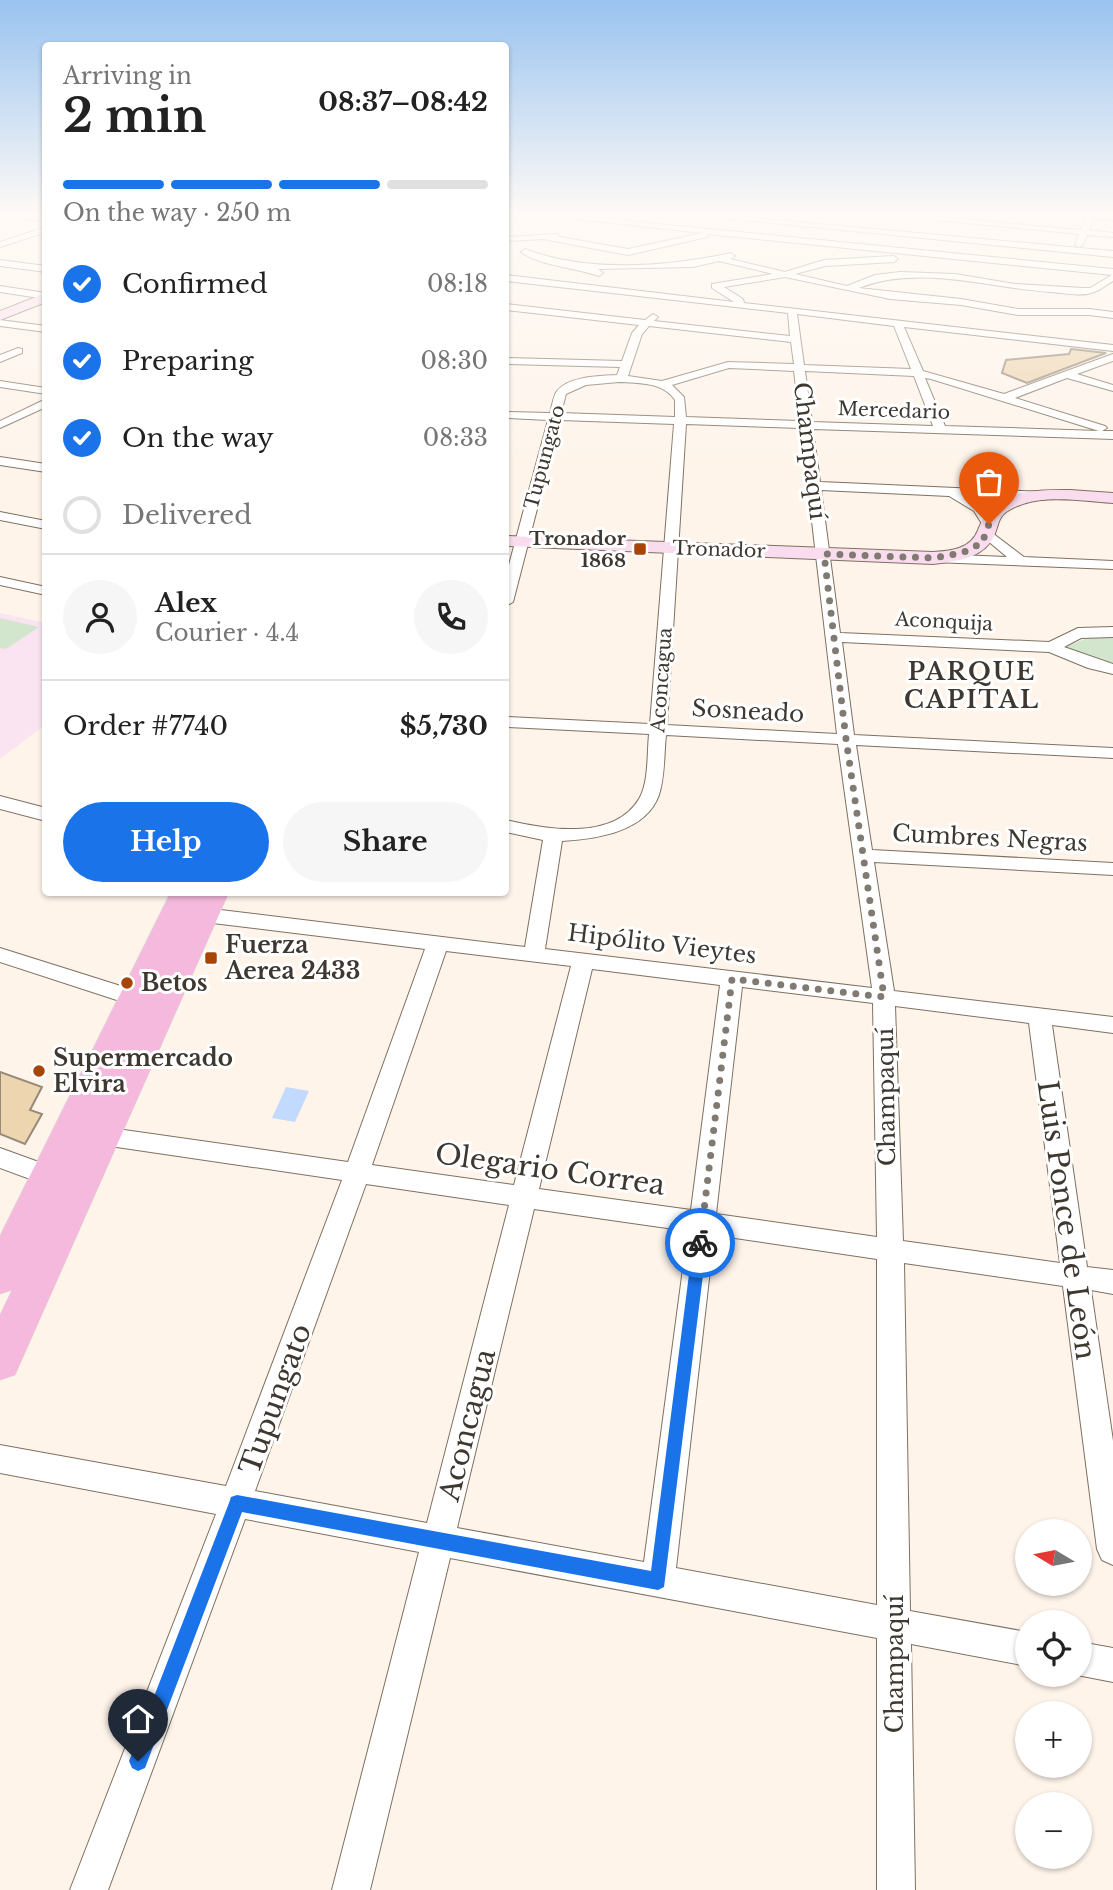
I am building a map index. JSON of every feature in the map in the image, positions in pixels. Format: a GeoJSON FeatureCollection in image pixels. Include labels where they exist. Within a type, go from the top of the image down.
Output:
{"type":"FeatureCollection","features":[{"type":"Feature","properties":{"kind":"main road"},"geometry":{"type":"LineString","coordinates":[[0,316],[36,300]]}},
{"type":"Feature","properties":{"kind":"main road","name":"Tronador"},"geometry":{"type":"LineString","coordinates":[[513,541],[933,558],[950,556],[982,543],[993,515],[1009,504],[1053,496],[1113,498]]}},
{"type":"Feature","properties":{"kind":"main road"},"geometry":{"type":"LineString","coordinates":[[0,1278],[135,998],[201,900]]}},
{"type":"Feature","properties":{"kind":"main road"},"geometry":{"type":"LineString","coordinates":[[0,1361],[103,1136],[201,900]]}},
{"type":"Feature","properties":{"kind":"street"},"geometry":{"type":"LineString","coordinates":[[624,372],[637,333],[676,300]]}},
{"type":"Feature","properties":{"kind":"street"},"geometry":{"type":"LineString","coordinates":[[699,300],[792,311],[828,307],[898,323],[1113,348]]}},
{"type":"Feature","properties":{"kind":"street"},"geometry":{"type":"LineString","coordinates":[[741,300],[751,306]]}},
{"type":"Feature","properties":{"kind":"street"},"geometry":{"type":"LineString","coordinates":[[828,307],[835,300]]}},
{"type":"Feature","properties":{"kind":"street"},"geometry":{"type":"LineString","coordinates":[[949,300],[1018,312],[1088,312],[1113,315]]}},
{"type":"Feature","properties":{"kind":"street"},"geometry":{"type":"LineString","coordinates":[[509,307],[796,340]]}},
{"type":"Feature","properties":{"kind":"street","name":"Champaquí"},"geometry":{"type":"LineString","coordinates":[[792,311],[846,739],[884,997],[890,1251],[896,1890]]}},
{"type":"Feature","properties":{"kind":"street"},"geometry":{"type":"LineString","coordinates":[[0,323],[42,328]]}},
{"type":"Feature","properties":{"kind":"street"},"geometry":{"type":"LineString","coordinates":[[898,323],[941,430]]}},
{"type":"Feature","properties":{"kind":"street"},"geometry":{"type":"LineString","coordinates":[[0,359],[18,351]]}},
{"type":"Feature","properties":{"kind":"street"},"geometry":{"type":"LineString","coordinates":[[1005,398],[1113,357]]}},
{"type":"Feature","properties":{"kind":"street"},"geometry":{"type":"LineString","coordinates":[[509,361],[624,372],[662,385],[723,366],[917,373],[1113,433]]}},
{"type":"Feature","properties":{"kind":"street","name":"Tupungato"},"geometry":{"type":"LineString","coordinates":[[509,576],[513,541],[561,393],[565,388],[580,382],[624,372]]}},
{"type":"Feature","properties":{"kind":"street"},"geometry":{"type":"LineString","coordinates":[[1067,375],[1113,388]]}},
{"type":"Feature","properties":{"kind":"street"},"geometry":{"type":"LineString","coordinates":[[0,384],[42,390]]}},
{"type":"Feature","properties":{"kind":"street","name":"Aconcagua"},"geometry":{"type":"LineString","coordinates":[[553,836],[608,828],[625,822],[646,803],[651,792],[658,730],[681,402],[678,394],[662,385]]}},
{"type":"Feature","properties":{"kind":"street"},"geometry":{"type":"LineString","coordinates":[[0,425],[42,404]]}},
{"type":"Feature","properties":{"kind":"street"},"geometry":{"type":"LineString","coordinates":[[26,412],[42,414]]}},
{"type":"Feature","properties":{"kind":"street","name":"Mercedario"},"geometry":{"type":"LineString","coordinates":[[509,415],[1113,433]]}},
{"type":"Feature","properties":{"kind":"street"},"geometry":{"type":"LineString","coordinates":[[1090,424],[1113,415]]}},
{"type":"Feature","properties":{"kind":"street"},"geometry":{"type":"LineString","coordinates":[[0,460],[42,467]]}},
{"type":"Feature","properties":{"kind":"street"},"geometry":{"type":"LineString","coordinates":[[816,486],[1053,496]]}},
{"type":"Feature","properties":{"kind":"street"},"geometry":{"type":"LineString","coordinates":[[945,491],[979,508],[988,528],[1020,561]]}},
{"type":"Feature","properties":{"kind":"street"},"geometry":{"type":"LineString","coordinates":[[0,516],[42,524]]}},
{"type":"Feature","properties":{"kind":"street","name":"Tronador"},"geometry":{"type":"LineString","coordinates":[[933,558],[1113,565]]}},
{"type":"Feature","properties":{"kind":"street"},"geometry":{"type":"LineString","coordinates":[[0,581],[42,590]]}},
{"type":"Feature","properties":{"kind":"street","name":"Aconquija"},"geometry":{"type":"LineString","coordinates":[[1052,647],[1078,633],[1113,632]]}},
{"type":"Feature","properties":{"kind":"street","name":"Aconquija"},"geometry":{"type":"LineString","coordinates":[[833,637],[1052,647],[1094,665],[1113,669]]}},
{"type":"Feature","properties":{"kind":"street","name":"Sosneado"},"geometry":{"type":"LineString","coordinates":[[509,722],[1113,753]]}},
{"type":"Feature","properties":{"kind":"street"},"geometry":{"type":"LineString","coordinates":[[0,802],[42,814]]}},
{"type":"Feature","properties":{"kind":"street"},"geometry":{"type":"LineString","coordinates":[[509,827],[530,834],[553,836],[534,955]]}},
{"type":"Feature","properties":{"kind":"street","name":"Cumbres Negras"},"geometry":{"type":"LineString","coordinates":[[865,856],[1113,869]]}},
{"type":"Feature","properties":{"kind":"street","name":"Hipólito Vieytes"},"geometry":{"type":"LineString","coordinates":[[201,900],[438,943],[1113,1025]]}},
{"type":"Feature","properties":{"kind":"street","name":"Tupungato"},"geometry":{"type":"LineString","coordinates":[[89,1890],[237,1503],[358,1174],[438,943]]}},
{"type":"Feature","properties":{"kind":"street"},"geometry":{"type":"LineString","coordinates":[[0,955],[135,998]]}},
{"type":"Feature","properties":{"kind":"street","name":"Aconcagua"},"geometry":{"type":"LineString","coordinates":[[351,1890],[583,961]]}},
{"type":"Feature","properties":{"kind":"street"},"geometry":{"type":"LineString","coordinates":[[658,1581],[732,979]]}},
{"type":"Feature","properties":{"kind":"street","name":"Luis Ponce de León"},"geometry":{"type":"LineString","coordinates":[[1039,1016],[1113,1549]]}},
{"type":"Feature","properties":{"kind":"street","name":"Olegario Correa"},"geometry":{"type":"LineString","coordinates":[[103,1136],[1113,1282]]}},
{"type":"Feature","properties":{"kind":"street"},"geometry":{"type":"LineString","coordinates":[[0,1158],[49,1176]]}},
{"type":"Feature","properties":{"kind":"street"},"geometry":{"type":"LineString","coordinates":[[0,1460],[1015,1647]]}},
{"type":"Feature","properties":{"kind":"street"},"geometry":{"type":"LineString","coordinates":[[1092,1661],[1113,1665]]}},
{"type":"Feature","properties":{"kind":"shaded area"},"geometry":{"type":"Polygon","coordinates":[[[0,613],[42,622],[42,727],[0,759],[0,613]]]}},
{"type":"Feature","properties":{"kind":"green space"},"geometry":{"type":"Polygon","coordinates":[[[0,618],[39,627],[6,649],[0,648],[0,618]]]}},
{"type":"Feature","properties":{"kind":"green space"},"geometry":{"type":"Polygon","coordinates":[[[1094,635],[1113,636],[1113,663],[1097,662],[1066,647],[1094,635]]]}},
{"type":"Feature","properties":{"kind":"water"},"geometry":{"type":"Polygon","coordinates":[[[286,1087],[309,1091],[295,1122],[272,1118],[286,1087]]]}},
{"type":"Feature","properties":{"kind":"building"},"geometry":{"type":"Polygon","coordinates":[[[1071,349],[1106,353],[1027,383],[1002,373],[1006,360],[1069,354],[1071,349]]]}},
{"type":"Feature","properties":{"kind":"building"},"geometry":{"type":"Polygon","coordinates":[[[0,1072],[42,1087],[30,1110],[42,1114],[25,1144],[0,1134],[0,1072]]]}},
{"type":"Feature","properties":{"kind":"way so far"},"geometry":{"type":"LineString","coordinates":[[700,1243],[732,979],[884,997],[846,739],[824,554],[933,558],[950,556],[982,543],[989,524]]}},
{"type":"Feature","properties":{"kind":"place","name":"Tronador 1868"},"geometry":{"type":"Point","coordinates":[640,549]}},
{"type":"Feature","properties":{"kind":"place","name":"Fuerza Aerea 2433"},"geometry":{"type":"Point","coordinates":[211,958]}},
{"type":"Feature","properties":{"kind":"place","name":"Betos"},"geometry":{"type":"Point","coordinates":[127,983]}},
{"type":"Feature","properties":{"kind":"place","name":"Supermercado Elvira"},"geometry":{"type":"Point","coordinates":[39,1071]}},
{"type":"Feature","properties":{"kind":"district","name":"PARQUE CAPITAL"},"geometry":{"type":"Point","coordinates":[972,686]}},
{"type":"Feature","properties":{"kind":"route"},"geometry":{"type":"LineString","coordinates":[[138,1761],[237,1503],[658,1581],[700,1243]]}}]}
